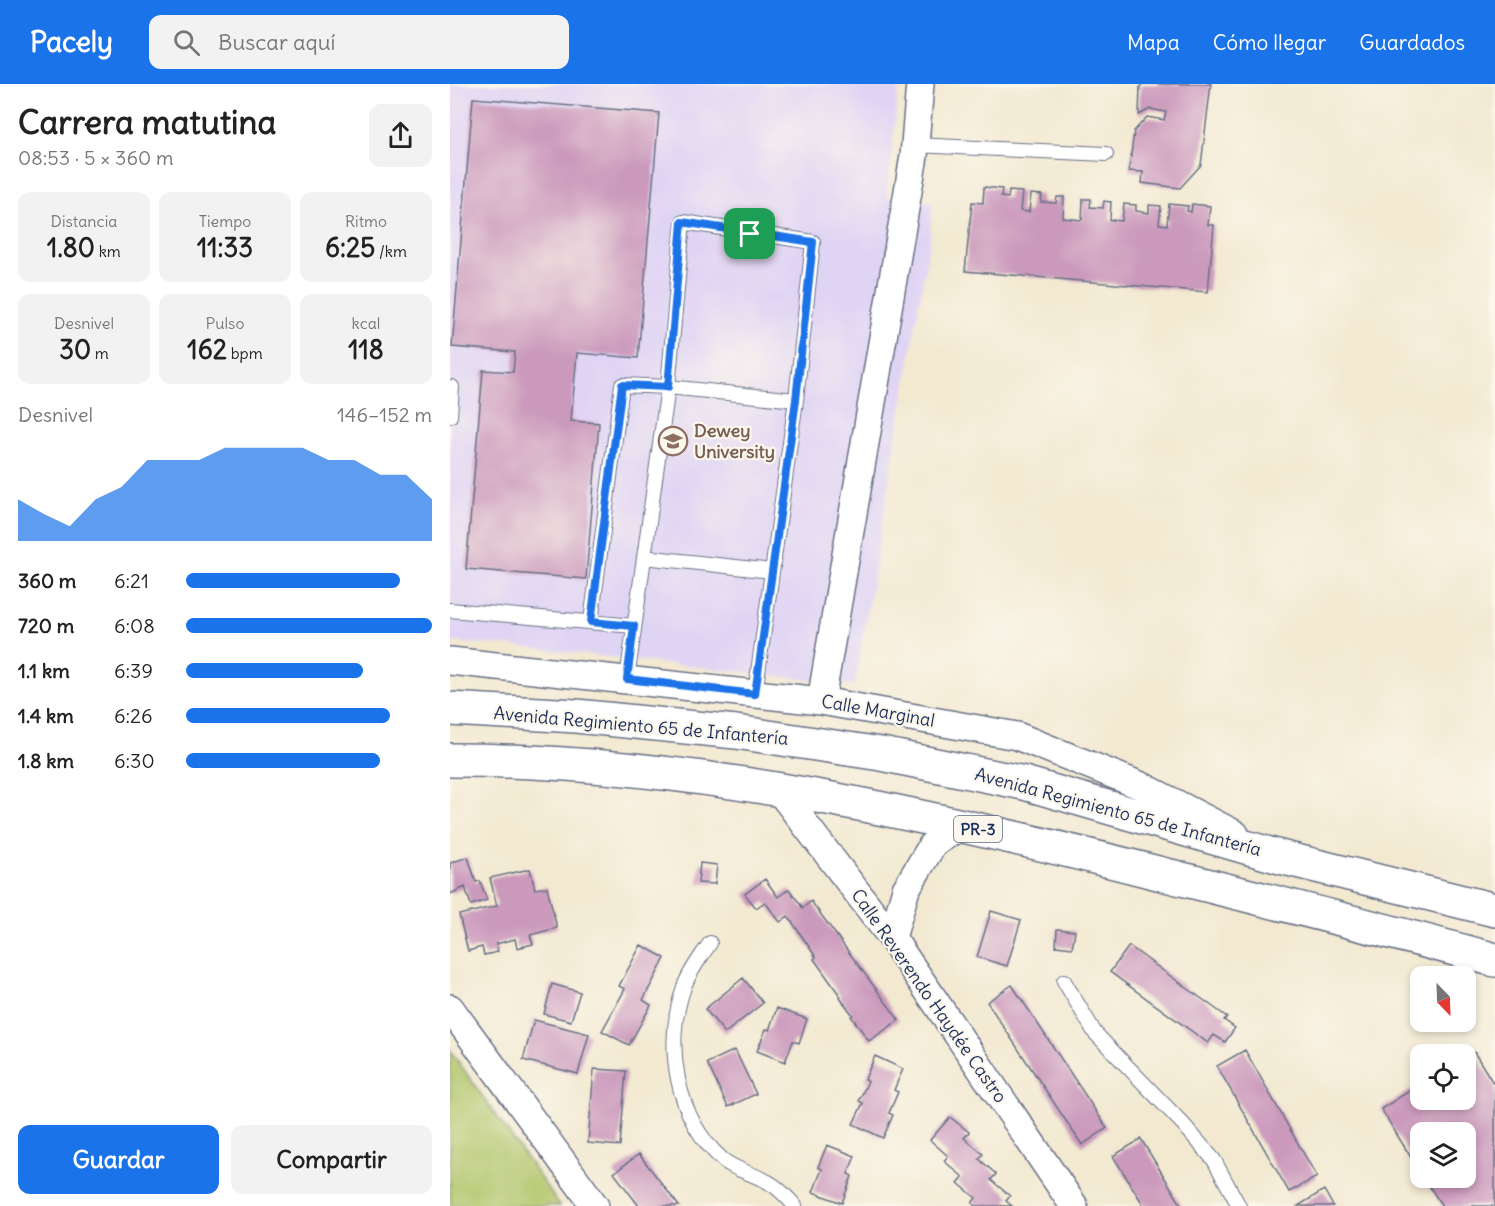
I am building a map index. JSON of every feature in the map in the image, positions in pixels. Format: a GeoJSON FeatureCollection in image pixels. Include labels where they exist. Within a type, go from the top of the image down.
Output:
{"type":"FeatureCollection","features":[{"type":"Feature","properties":{"kind":"main road","name":"Avenida Regimiento 65 de Infantería"},"geometry":{"type":"LineString","coordinates":[[450,709],[576,716],[724,731],[881,754],[1024,783],[1280,857],[1495,910]]}},
{"type":"Feature","properties":{"kind":"main road","name":"PR-3"},"geometry":{"type":"LineString","coordinates":[[450,760],[493,760],[638,770],[778,789],[1039,842],[1495,960]]}},
{"type":"Feature","properties":{"kind":"street"},"geometry":{"type":"LineString","coordinates":[[821,701],[915,145],[920,84]]}},
{"type":"Feature","properties":{"kind":"street","name":"Calle Marginal"},"geometry":{"type":"LineString","coordinates":[[450,661],[821,701],[1017,736],[1144,787],[1280,857]]}},
{"type":"Feature","properties":{"kind":"street","name":"Calle Reverendo Haydée Castro"},"geometry":{"type":"LineString","coordinates":[[778,789],[892,938],[1074,1206]]}},
{"type":"Feature","properties":{"kind":"street"},"geometry":{"type":"LineString","coordinates":[[892,938],[906,889],[933,844],[962,825]]}},
{"type":"Feature","properties":{"kind":"street"},"geometry":{"type":"LineString","coordinates":[[450,1008],[595,1206]]}},
{"type":"Feature","properties":{"kind":"lane"},"geometry":{"type":"LineString","coordinates":[[915,145],[1106,154]]}},
{"type":"Feature","properties":{"kind":"lane"},"geometry":{"type":"LineString","coordinates":[[627,679],[668,387],[682,222],[813,242],[796,400],[755,694]]}},
{"type":"Feature","properties":{"kind":"lane"},"geometry":{"type":"LineString","coordinates":[[591,622],[622,385],[668,387],[796,400]]}},
{"type":"Feature","properties":{"kind":"lane"},"geometry":{"type":"LineString","coordinates":[[450,416],[452,387]]}},
{"type":"Feature","properties":{"kind":"lane"},"geometry":{"type":"LineString","coordinates":[[644,557],[772,571]]}},
{"type":"Feature","properties":{"kind":"lane"},"geometry":{"type":"LineString","coordinates":[[450,610],[634,626]]}},
{"type":"Feature","properties":{"kind":"lane"},"geometry":{"type":"LineString","coordinates":[[710,943],[685,984],[675,1017],[674,1047],[677,1076],[689,1113],[704,1140],[724,1161],[770,1183],[795,1206]]}},
{"type":"Feature","properties":{"kind":"lane"},"geometry":{"type":"LineString","coordinates":[[1064,981],[1095,1033],[1183,1124],[1214,1160],[1239,1206]]}},
{"type":"Feature","properties":{"kind":"shaded area","name":"Dewey University"},"geometry":{"type":"Polygon","coordinates":[[[450,84],[899,84],[887,197],[932,202],[930,239],[855,685],[502,645],[450,642],[450,84]]]}},
{"type":"Feature","properties":{"kind":"green space"},"geometry":{"type":"Polygon","coordinates":[[[450,1050],[560,1206],[450,1206],[450,1050]]]}},
{"type":"Feature","properties":{"kind":"building"},"geometry":{"type":"Polygon","coordinates":[[[1142,84],[1211,84],[1201,165],[1180,188],[1142,183],[1143,172],[1129,171],[1134,131],[1147,117],[1164,120],[1166,112],[1150,109],[1139,115],[1142,84]]]}},
{"type":"Feature","properties":{"kind":"building"},"geometry":{"type":"Polygon","coordinates":[[[473,98],[659,113],[638,358],[577,353],[571,421],[599,423],[586,579],[466,569],[483,370],[513,372],[515,352],[452,347],[473,98]]]}},
{"type":"Feature","properties":{"kind":"building"},"geometry":{"type":"Polygon","coordinates":[[[984,187],[1002,189],[1001,197],[1008,198],[1009,191],[1022,192],[1020,211],[1029,212],[1031,194],[1042,195],[1041,202],[1056,203],[1057,197],[1064,197],[1063,218],[1082,220],[1083,199],[1091,199],[1090,207],[1103,208],[1104,201],[1111,202],[1110,220],[1122,221],[1124,204],[1136,205],[1136,211],[1149,213],[1149,205],[1161,206],[1159,224],[1167,225],[1169,204],[1188,206],[1187,211],[1191,212],[1192,204],[1210,206],[1208,225],[1214,225],[1208,292],[965,271],[972,202],[983,203],[984,187]]]}},
{"type":"Feature","properties":{"kind":"building"},"geometry":{"type":"Polygon","coordinates":[[[468,857],[476,882],[480,881],[487,900],[471,905],[465,887],[450,894],[450,863],[468,857]]]}},
{"type":"Feature","properties":{"kind":"building"},"geometry":{"type":"Polygon","coordinates":[[[700,863],[717,865],[715,884],[698,883],[700,863]]]}},
{"type":"Feature","properties":{"kind":"building"},"geometry":{"type":"Polygon","coordinates":[[[530,869],[535,889],[547,887],[557,928],[530,935],[533,944],[517,948],[515,939],[496,944],[498,952],[484,955],[482,947],[468,951],[459,915],[497,906],[490,878],[530,869]]]}},
{"type":"Feature","properties":{"kind":"building"},"geometry":{"type":"Polygon","coordinates":[[[765,879],[778,897],[789,889],[803,908],[811,901],[899,1020],[869,1041],[788,916],[780,922],[765,902],[756,908],[745,894],[765,879]]]}},
{"type":"Feature","properties":{"kind":"building"},"geometry":{"type":"Polygon","coordinates":[[[991,911],[1021,920],[1007,966],[977,957],[991,911]]]}},
{"type":"Feature","properties":{"kind":"building"},"geometry":{"type":"Polygon","coordinates":[[[1057,929],[1075,931],[1072,948],[1056,946],[1057,929]]]}},
{"type":"Feature","properties":{"kind":"building"},"geometry":{"type":"Polygon","coordinates":[[[641,945],[665,958],[643,1000],[651,1005],[629,1045],[602,1031],[625,989],[619,986],[641,945]]]}},
{"type":"Feature","properties":{"kind":"building"},"geometry":{"type":"Polygon","coordinates":[[[1129,946],[1227,1017],[1224,1020],[1235,1028],[1225,1042],[1214,1035],[1208,1043],[1110,972],[1129,946]]]}},
{"type":"Feature","properties":{"kind":"building"},"geometry":{"type":"Polygon","coordinates":[[[743,978],[763,1003],[725,1033],[705,1009],[743,978]]]}},
{"type":"Feature","properties":{"kind":"building"},"geometry":{"type":"Polygon","coordinates":[[[552,984],[580,992],[571,1021],[544,1014],[552,984]]]}},
{"type":"Feature","properties":{"kind":"building"},"geometry":{"type":"Polygon","coordinates":[[[1012,985],[1107,1128],[1082,1145],[987,1002],[1012,985]]]}},
{"type":"Feature","properties":{"kind":"building"},"geometry":{"type":"Polygon","coordinates":[[[777,1008],[807,1019],[799,1043],[793,1041],[785,1062],[757,1051],[766,1029],[769,1030],[777,1008]]]}},
{"type":"Feature","properties":{"kind":"building"},"geometry":{"type":"Polygon","coordinates":[[[534,1020],[589,1034],[578,1074],[523,1060],[534,1020]]]}},
{"type":"Feature","properties":{"kind":"building"},"geometry":{"type":"Polygon","coordinates":[[[735,1050],[756,1094],[728,1107],[707,1063],[735,1050]]]}},
{"type":"Feature","properties":{"kind":"building"},"geometry":{"type":"Polygon","coordinates":[[[1245,1050],[1317,1177],[1289,1192],[1217,1066],[1245,1050]]]}},
{"type":"Feature","properties":{"kind":"building"},"geometry":{"type":"Polygon","coordinates":[[[1476,1055],[1495,1086],[1495,1206],[1442,1206],[1430,1188],[1476,1188],[1476,1122],[1410,1122],[1410,1156],[1381,1109],[1410,1090],[1410,1110],[1476,1110],[1476,1055]]]}},
{"type":"Feature","properties":{"kind":"building"},"geometry":{"type":"Polygon","coordinates":[[[875,1056],[903,1069],[894,1090],[898,1092],[889,1113],[893,1115],[883,1138],[853,1124],[863,1103],[859,1101],[875,1056]]]}},
{"type":"Feature","properties":{"kind":"building"},"geometry":{"type":"Polygon","coordinates":[[[594,1069],[626,1071],[620,1146],[588,1143],[594,1069]]]}},
{"type":"Feature","properties":{"kind":"building"},"geometry":{"type":"Polygon","coordinates":[[[950,1117],[969,1132],[964,1138],[983,1154],[979,1159],[996,1174],[991,1180],[1010,1196],[1006,1201],[1012,1206],[975,1206],[972,1203],[976,1198],[958,1183],[963,1177],[944,1161],[948,1156],[930,1140],[950,1117]]]}},
{"type":"Feature","properties":{"kind":"building"},"geometry":{"type":"Polygon","coordinates":[[[1141,1139],[1182,1206],[1144,1206],[1113,1156],[1141,1139]]]}},
{"type":"Feature","properties":{"kind":"building"},"geometry":{"type":"Polygon","coordinates":[[[827,1145],[855,1156],[848,1174],[852,1176],[842,1203],[813,1192],[822,1169],[818,1167],[827,1145]]]}},
{"type":"Feature","properties":{"kind":"building"},"geometry":{"type":"Polygon","coordinates":[[[639,1154],[679,1206],[639,1206],[614,1173],[639,1154]]]}},
{"type":"Feature","properties":{"kind":"building"},"geometry":{"type":"Polygon","coordinates":[[[1324,1190],[1333,1206],[1298,1206],[1324,1190]]]}},
{"type":"Feature","properties":{"kind":"place","name":"Dewey University"},"geometry":{"type":"Point","coordinates":[673,441]}},
{"type":"Feature","properties":{"kind":"route"},"geometry":{"type":"LineString","coordinates":[[682,222],[750,234],[813,242],[796,400],[755,694],[627,679],[634,626],[591,622],[622,385],[668,387],[682,222]]}}]}
